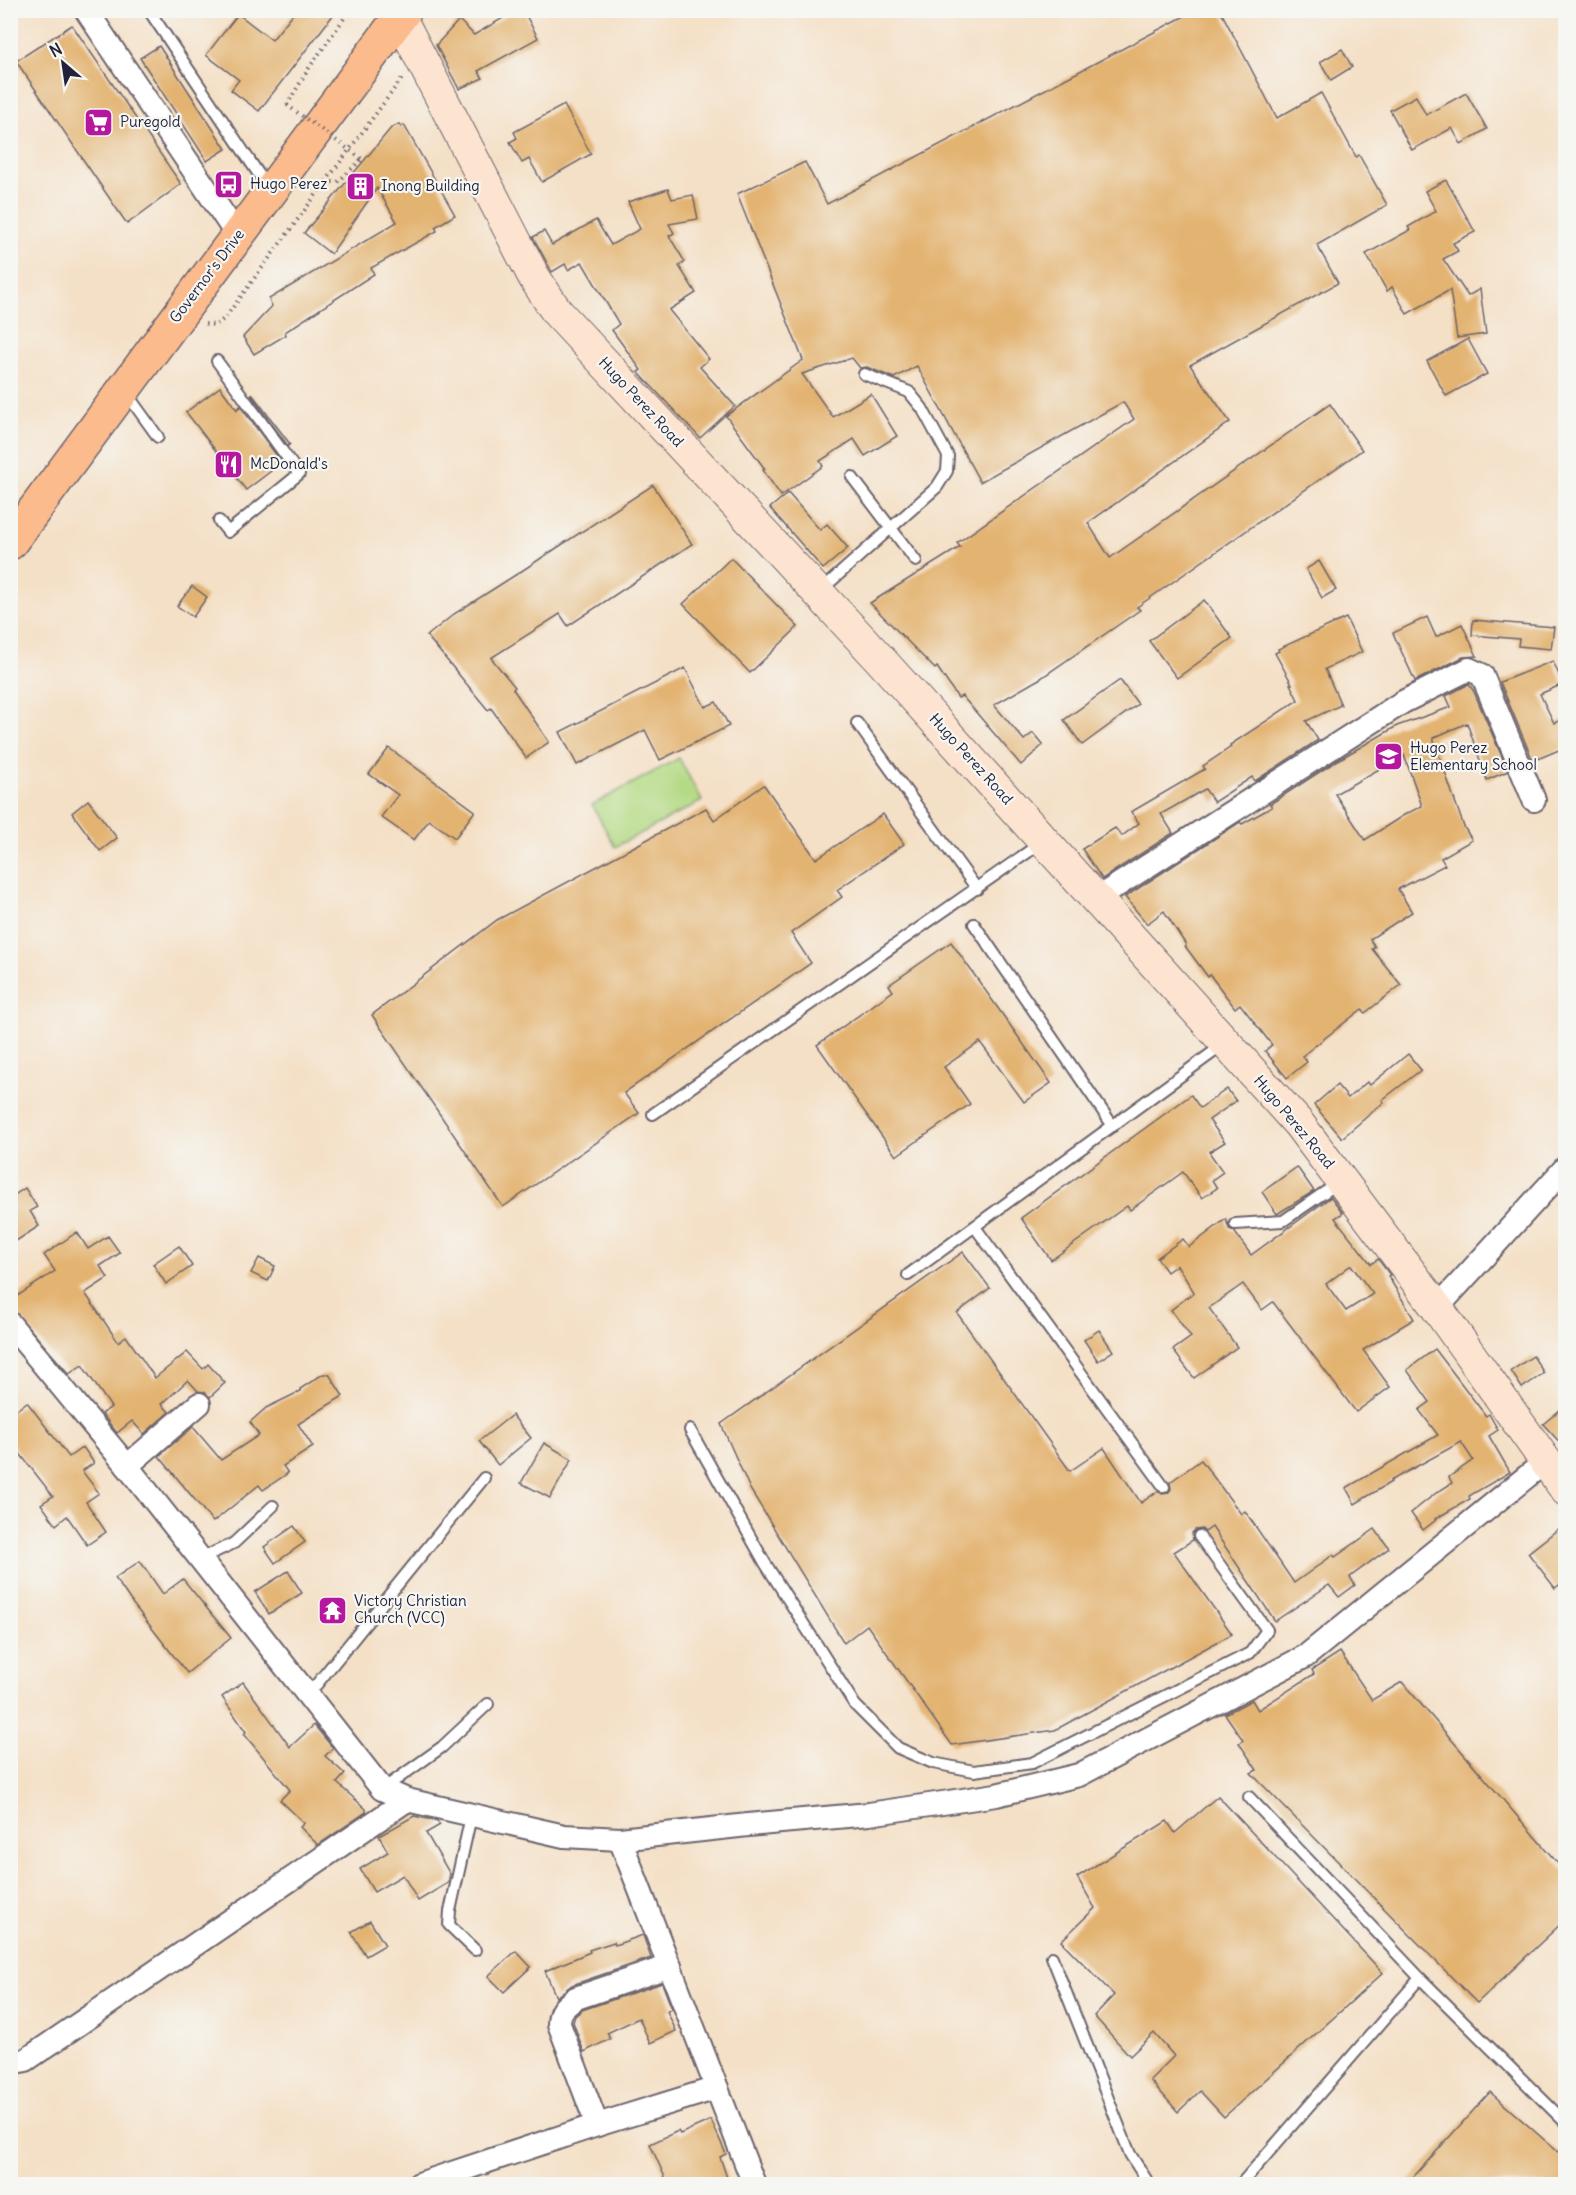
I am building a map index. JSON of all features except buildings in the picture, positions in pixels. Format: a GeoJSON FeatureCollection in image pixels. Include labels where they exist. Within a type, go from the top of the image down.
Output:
{"type":"FeatureCollection","features":[{"type":"Feature","properties":{"kind":"main road","name":"Governor's Drive"},"geometry":{"type":"LineString","coordinates":[[10,543],[400,13]]}},
{"type":"Feature","properties":{"kind":"street"},"geometry":{"type":"LineString","coordinates":[[86,10],[237,235]]}},
{"type":"Feature","properties":{"kind":"street","name":"Hugo Perez Road"},"geometry":{"type":"LineString","coordinates":[[400,13],[418,56],[534,277],[557,312],[818,592],[1298,1123],[1437,1308],[1566,1490]]}},
{"type":"Feature","properties":{"kind":"street"},"geometry":{"type":"LineString","coordinates":[[1096,899],[1403,702],[1469,669],[1482,675],[1534,800]]}},
{"type":"Feature","properties":{"kind":"street"},"geometry":{"type":"LineString","coordinates":[[1437,1308],[1563,1175]]}},
{"type":"Feature","properties":{"kind":"street"},"geometry":{"type":"LineString","coordinates":[[10,1324],[127,1466],[382,1789],[407,1800],[564,1836],[620,1839],[869,1814],[996,1795],[1079,1775],[1306,1656],[1546,1461]]}},
{"type":"Feature","properties":{"kind":"street"},"geometry":{"type":"LineString","coordinates":[[127,1466],[199,1404]]}},
{"type":"Feature","properties":{"kind":"street"},"geometry":{"type":"LineString","coordinates":[[10,2063],[26,2060],[407,1800]]}},
{"type":"Feature","properties":{"kind":"street"},"geometry":{"type":"LineString","coordinates":[[620,1839],[754,2184]]}},
{"type":"Feature","properties":{"kind":"street"},"geometry":{"type":"LineString","coordinates":[[597,2125],[559,2024],[559,2016],[564,2006],[576,1998],[670,1966]]}},
{"type":"Feature","properties":{"kind":"street"},"geometry":{"type":"LineString","coordinates":[[419,2184],[717,2088]]}},
{"type":"Feature","properties":{"kind":"lane"},"geometry":{"type":"LineString","coordinates":[[150,12],[270,191]]}},
{"type":"Feature","properties":{"kind":"lane"},"geometry":{"type":"LineString","coordinates":[[217,361],[300,474],[228,532],[219,521]]}},
{"type":"Feature","properties":{"kind":"lane"},"geometry":{"type":"LineString","coordinates":[[818,592],[937,487],[947,471],[948,456],[922,408],[909,392],[864,374]]}},
{"type":"Feature","properties":{"kind":"lane"},"geometry":{"type":"LineString","coordinates":[[123,389],[158,436]]}},
{"type":"Feature","properties":{"kind":"lane"},"geometry":{"type":"LineString","coordinates":[[852,477],[916,561]]}},
{"type":"Feature","properties":{"kind":"lane"},"geometry":{"type":"LineString","coordinates":[[857,723],[977,889]]}},
{"type":"Feature","properties":{"kind":"lane"},"geometry":{"type":"LineString","coordinates":[[652,1114],[1044,841]]}},
{"type":"Feature","properties":{"kind":"lane"},"geometry":{"type":"LineString","coordinates":[[974,924],[1113,1126]]}},
{"type":"Feature","properties":{"kind":"lane"},"geometry":{"type":"LineString","coordinates":[[908,1275],[1226,1043]]}},
{"type":"Feature","properties":{"kind":"lane"},"geometry":{"type":"LineString","coordinates":[[1235,1224],[1283,1221],[1341,1181]]}},
{"type":"Feature","properties":{"kind":"lane"},"geometry":{"type":"LineString","coordinates":[[975,1227],[1164,1487]]}},
{"type":"Feature","properties":{"kind":"lane"},"geometry":{"type":"LineString","coordinates":[[690,1430],[765,1563],[855,1706],[898,1748],[933,1763],[974,1771],[1032,1762],[1250,1653],[1267,1630],[1199,1536]]}},
{"type":"Feature","properties":{"kind":"lane"},"geometry":{"type":"LineString","coordinates":[[308,1695],[484,1478]]}},
{"type":"Feature","properties":{"kind":"lane"},"geometry":{"type":"LineString","coordinates":[[201,1559],[234,1543],[273,1506]]}},
{"type":"Feature","properties":{"kind":"lane"},"geometry":{"type":"LineString","coordinates":[[382,1789],[442,1747],[488,1704]]}},
{"type":"Feature","properties":{"kind":"lane"},"geometry":{"type":"LineString","coordinates":[[1249,1797],[1420,1978],[1566,2123]]}},
{"type":"Feature","properties":{"kind":"lane"},"geometry":{"type":"LineString","coordinates":[[471,1816],[449,1925],[475,1950]]}},
{"type":"Feature","properties":{"kind":"lane"},"geometry":{"type":"LineString","coordinates":[[1053,1957],[1130,2154],[1149,2184]]}},
{"type":"Feature","properties":{"kind":"lane"},"geometry":{"type":"LineString","coordinates":[[1241,2184],[1420,1978]]}},
{"type":"Feature","properties":{"kind":"path"},"geometry":{"type":"LineString","coordinates":[[326,182],[338,182],[362,159],[287,105],[309,68],[350,10]]}},
{"type":"Feature","properties":{"kind":"path"},"geometry":{"type":"LineString","coordinates":[[180,312],[207,325],[212,326],[221,322],[418,56]]}},
{"type":"Feature","properties":{"kind":"green space"},"geometry":{"type":"Polygon","coordinates":[[[679,758],[702,801],[615,847],[592,805],[679,758]]]}},
{"type":"Feature","properties":{"kind":"place","name":"Puregold"},"geometry":{"type":"Point","coordinates":[99,122]}},
{"type":"Feature","properties":{"kind":"place","name":"Hugo Perez"},"geometry":{"type":"Point","coordinates":[229,184]}},
{"type":"Feature","properties":{"kind":"place","name":"Inong Building"},"geometry":{"type":"Point","coordinates":[360,186]}},
{"type":"Feature","properties":{"kind":"place","name":"McDonald's"},"geometry":{"type":"Point","coordinates":[229,464]}},
{"type":"Feature","properties":{"kind":"place","name":"Hugo Perez Elementary School"},"geometry":{"type":"Point","coordinates":[1389,757]}},
{"type":"Feature","properties":{"kind":"place","name":"Victory Christian Church (VCC)"},"geometry":{"type":"Point","coordinates":[333,1610]}}]}
